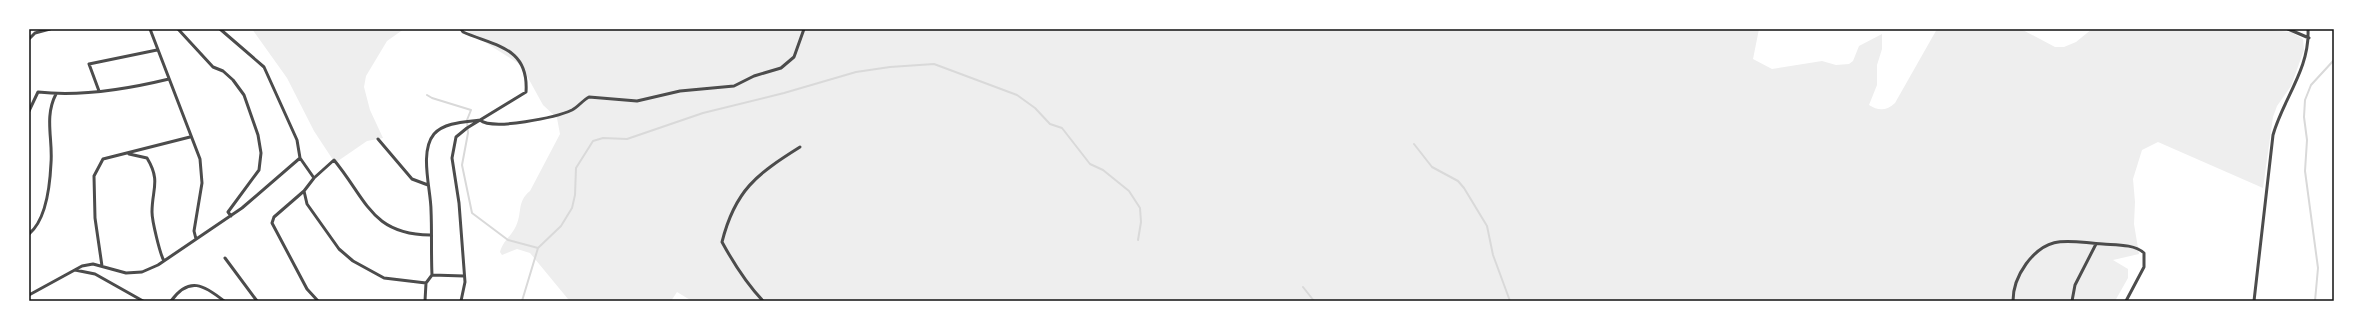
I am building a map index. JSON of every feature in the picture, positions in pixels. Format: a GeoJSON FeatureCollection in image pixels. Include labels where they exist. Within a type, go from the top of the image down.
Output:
{"type":"FeatureCollection","features":[{"type":"Feature","properties":{"kind":"street"},"geometry":{"type":"LineString","coordinates":[[29,39],[35,33],[50,29]]}},
{"type":"Feature","properties":{"kind":"street"},"geometry":{"type":"LineString","coordinates":[[150,29],[190,137],[200,159],[202,182],[194,231],[196,239]]}},
{"type":"Feature","properties":{"kind":"street"},"geometry":{"type":"LineString","coordinates":[[178,29],[213,68],[223,71],[233,80],[244,95],[258,135],[261,153],[259,170],[228,212],[231,216]]}},
{"type":"Feature","properties":{"kind":"street"},"geometry":{"type":"LineString","coordinates":[[220,29],[264,67],[297,140],[300,158],[314,178]]}},
{"type":"Feature","properties":{"kind":"street"},"geometry":{"type":"LineString","coordinates":[[461,29],[463,32],[498,44],[506,49],[517,57],[527,77],[526,92],[467,128],[456,137],[452,158],[459,203],[464,276],[461,301]]}},
{"type":"Feature","properties":{"kind":"street"},"geometry":{"type":"LineString","coordinates":[[425,301],[426,283],[432,275],[430,235],[431,209],[428,185],[429,144],[434,134],[444,127],[480,120],[485,124],[493,126],[517,123],[572,110],[589,97],[637,101],[680,91],[734,86],[754,76],[781,68],[794,56],[804,29]]}},
{"type":"Feature","properties":{"kind":"street"},"geometry":{"type":"LineString","coordinates":[[2288,29],[2309,38]]}},
{"type":"Feature","properties":{"kind":"street"},"geometry":{"type":"LineString","coordinates":[[2254,301],[2273,135],[2277,120],[2300,75],[2309,38],[2308,29]]}},
{"type":"Feature","properties":{"kind":"street"},"geometry":{"type":"LineString","coordinates":[[99,91],[89,64],[157,50]]}},
{"type":"Feature","properties":{"kind":"street"},"geometry":{"type":"LineString","coordinates":[[29,111],[38,92],[56,94],[99,91],[169,79]]}},
{"type":"Feature","properties":{"kind":"street"},"geometry":{"type":"LineString","coordinates":[[29,234],[36,228],[45,207],[52,164],[49,119],[52,102],[56,94]]}},
{"type":"Feature","properties":{"kind":"street"},"geometry":{"type":"LineString","coordinates":[[102,266],[95,218],[94,176],[103,159],[190,137]]}},
{"type":"Feature","properties":{"kind":"street"},"geometry":{"type":"LineString","coordinates":[[378,139],[412,179],[428,185]]}},
{"type":"Feature","properties":{"kind":"street"},"geometry":{"type":"LineString","coordinates":[[763,301],[748,285],[722,242],[727,222],[741,194],[766,168],[800,146]]}},
{"type":"Feature","properties":{"kind":"street"},"geometry":{"type":"LineString","coordinates":[[125,154],[137,154],[147,158],[154,169],[156,178],[152,212],[159,241],[159,252],[164,261]]}},
{"type":"Feature","properties":{"kind":"street"},"geometry":{"type":"LineString","coordinates":[[29,295],[82,266],[93,264],[126,273],[142,272],[164,261],[231,216],[300,158]]}},
{"type":"Feature","properties":{"kind":"street"},"geometry":{"type":"LineString","coordinates":[[318,301],[307,289],[272,223],[274,217],[304,191],[314,178],[334,160],[378,218],[393,229],[410,234],[430,235]]}},
{"type":"Feature","properties":{"kind":"street"},"geometry":{"type":"LineString","coordinates":[[304,191],[307,204],[339,249],[353,262],[384,278],[426,283]]}},
{"type":"Feature","properties":{"kind":"street"},"geometry":{"type":"LineString","coordinates":[[2013,301],[2017,280],[2036,252],[2056,241],[2070,240],[2096,244],[2127,246],[2144,253],[2144,267],[2126,301]]}},
{"type":"Feature","properties":{"kind":"street"},"geometry":{"type":"LineString","coordinates":[[2072,301],[2075,285],[2096,244]]}},
{"type":"Feature","properties":{"kind":"street"},"geometry":{"type":"LineString","coordinates":[[225,258],[257,301]]}},
{"type":"Feature","properties":{"kind":"street"},"geometry":{"type":"LineString","coordinates":[[74,270],[85,270],[95,274],[143,301]]}},
{"type":"Feature","properties":{"kind":"street"},"geometry":{"type":"LineString","coordinates":[[432,275],[464,276]]}},
{"type":"Feature","properties":{"kind":"street"},"geometry":{"type":"LineString","coordinates":[[172,301],[186,287],[194,284],[206,287],[224,301]]}},
{"type":"Feature","properties":{"kind":"shaded area"},"geometry":{"type":"Polygon","coordinates":[[[252,29],[404,29],[387,41],[366,76],[364,87],[370,110],[383,138],[367,141],[335,163],[314,131],[287,78],[252,29]]]}},
{"type":"Feature","properties":{"kind":"shaded area"},"geometry":{"type":"Polygon","coordinates":[[[464,29],[1759,29],[1753,59],[1772,69],[1822,61],[1836,65],[1849,64],[1853,61],[1859,46],[1882,34],[1882,49],[1877,65],[1877,85],[1869,105],[1879,109],[1889,108],[1895,103],[1937,29],[2021,29],[2055,47],[2064,47],[2076,42],[2092,29],[2263,29],[2291,32],[2303,39],[2304,50],[2291,86],[2277,106],[2273,117],[2263,188],[2158,142],[2142,150],[2133,179],[2135,202],[2134,224],[2139,254],[2113,260],[2128,269],[2128,278],[2115,301],[692,301],[677,292],[671,301],[572,301],[568,299],[530,253],[517,249],[502,255],[500,252],[517,223],[523,199],[530,191],[560,134],[557,118],[543,105],[521,65],[464,29]]]}},
{"type":"Feature","properties":{"kind":"waterway"},"geometry":{"type":"LineString","coordinates":[[2315,301],[2318,268],[2305,171],[2307,140],[2304,117],[2305,100],[2311,85],[2334,60]]}},
{"type":"Feature","properties":{"kind":"waterway"},"geometry":{"type":"LineString","coordinates":[[522,301],[538,248],[561,226],[572,208],[575,195],[576,168],[593,141],[603,138],[627,139],[703,113],[784,93],[856,72],[890,67],[934,64],[1017,95],[1035,108],[1050,124],[1062,128],[1090,164],[1103,170],[1129,191],[1140,208],[1141,222],[1138,240]]}},
{"type":"Feature","properties":{"kind":"waterway"},"geometry":{"type":"LineString","coordinates":[[427,95],[432,98],[471,110],[467,120],[468,133],[462,165],[472,213],[508,240],[538,248]]}},
{"type":"Feature","properties":{"kind":"waterway"},"geometry":{"type":"LineString","coordinates":[[1414,144],[1432,167],[1458,181],[1464,188],[1487,226],[1493,255],[1510,301]]}},
{"type":"Feature","properties":{"kind":"waterway"},"geometry":{"type":"LineString","coordinates":[[1303,287],[1314,301]]}}]}
